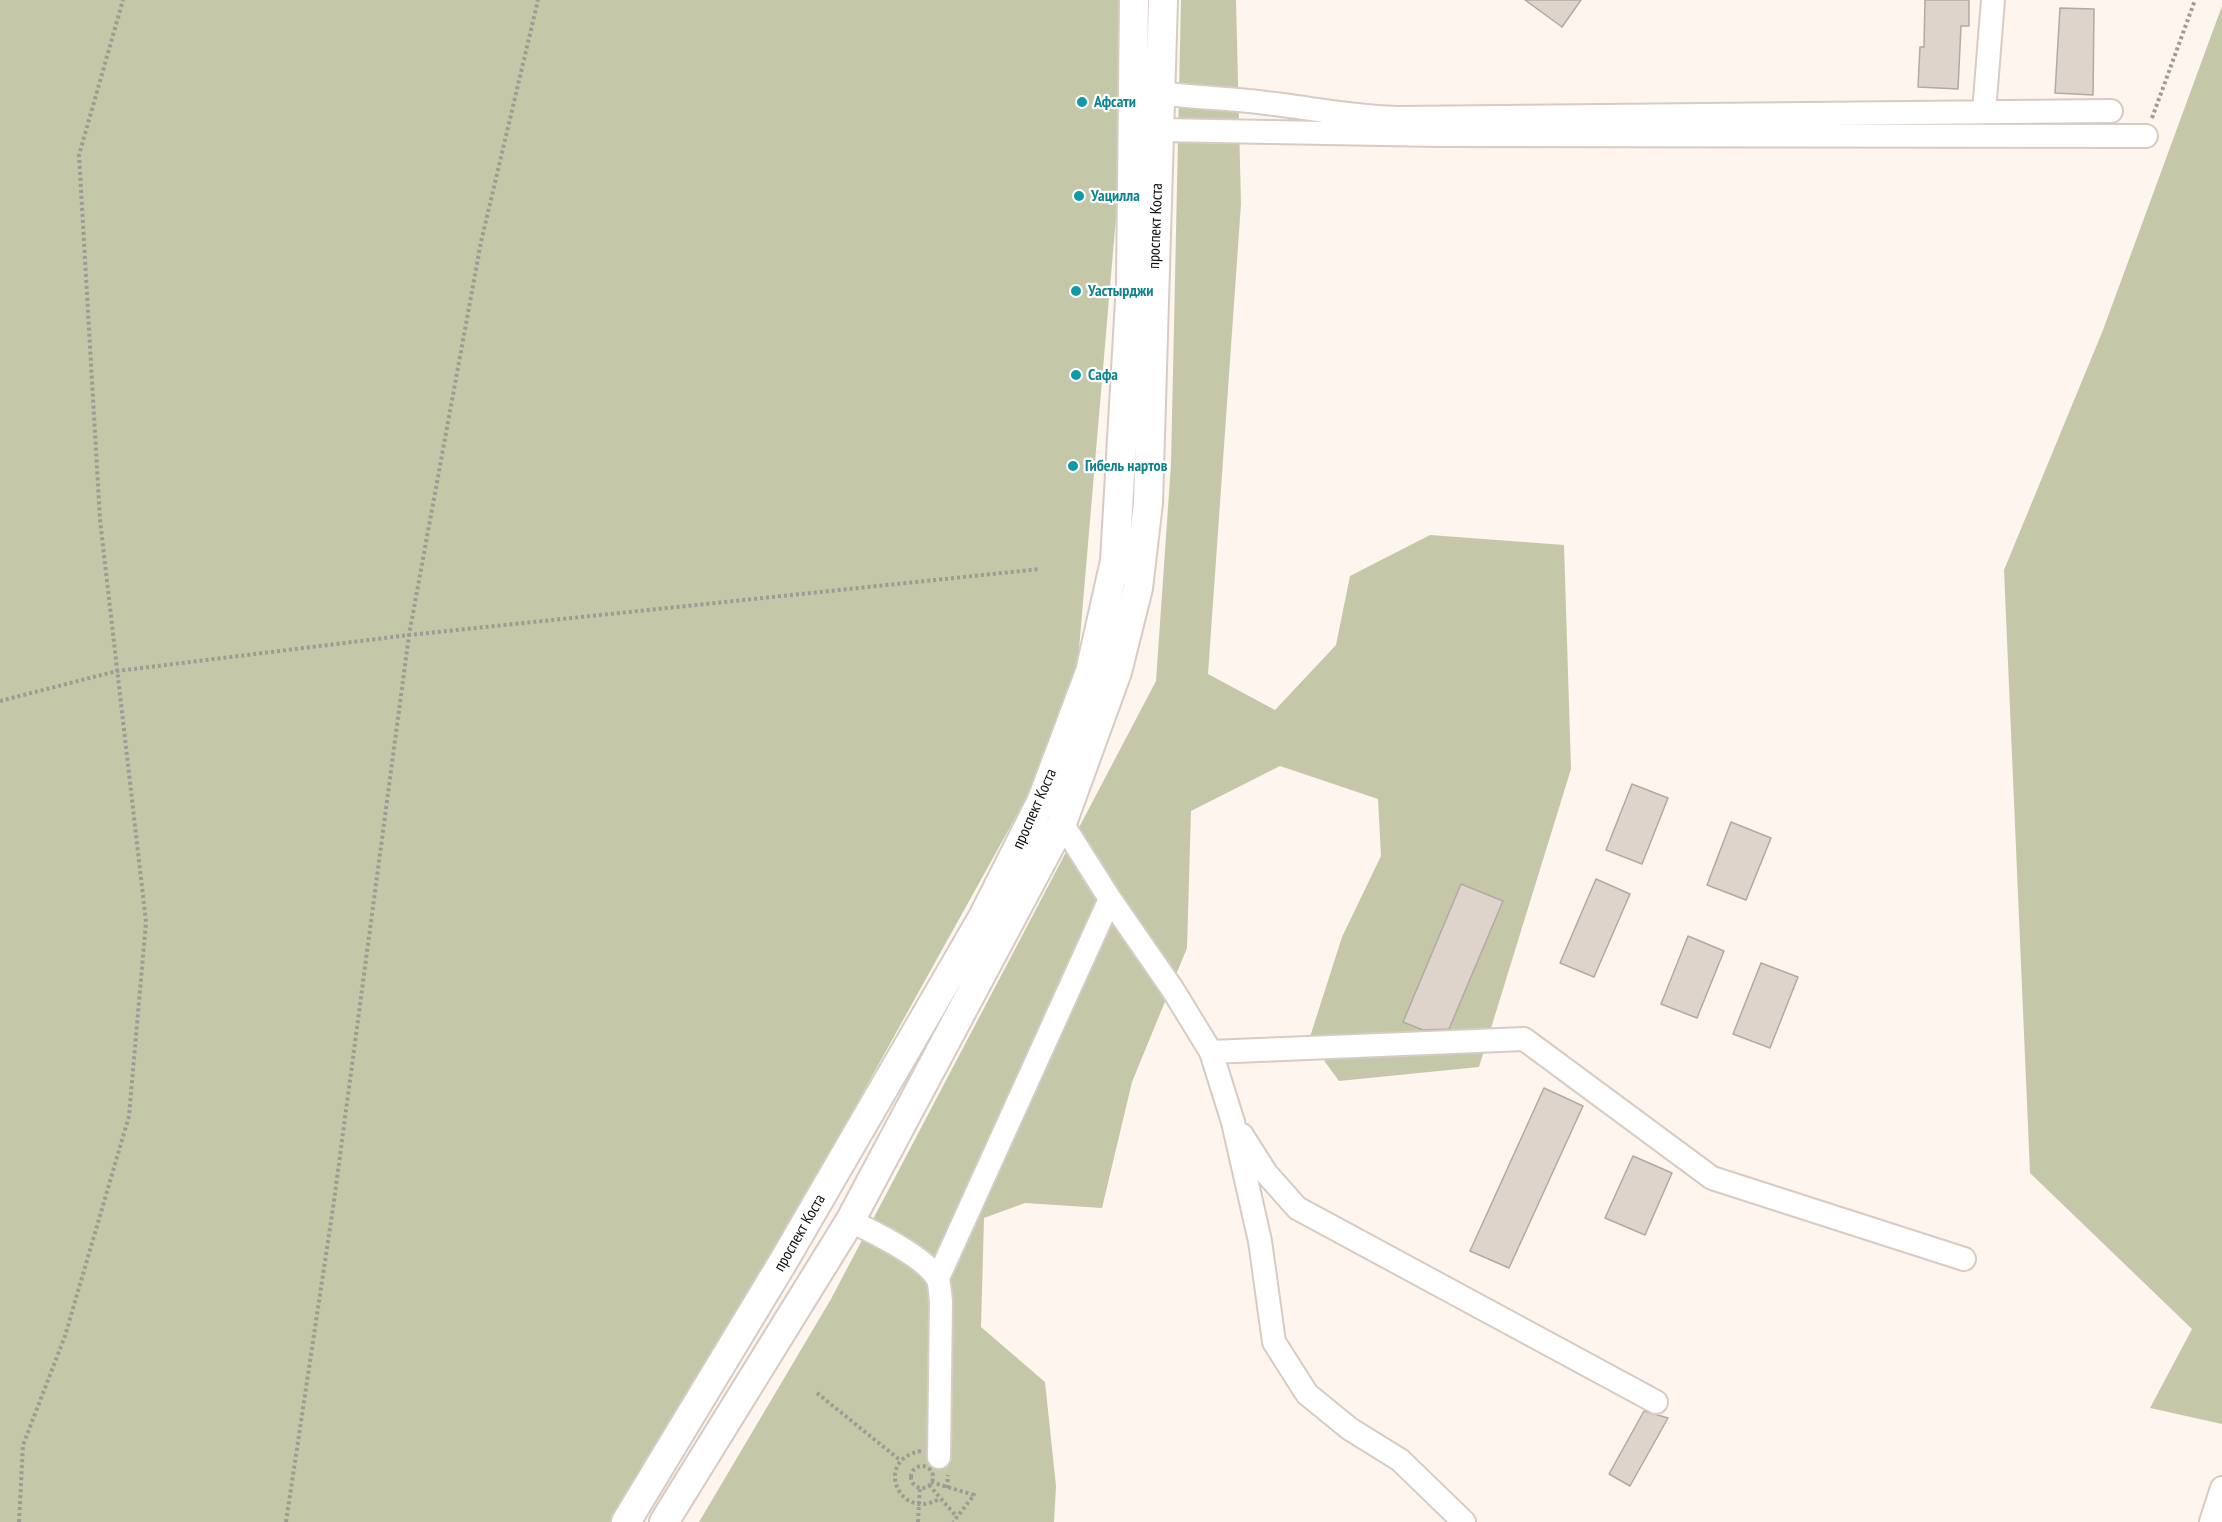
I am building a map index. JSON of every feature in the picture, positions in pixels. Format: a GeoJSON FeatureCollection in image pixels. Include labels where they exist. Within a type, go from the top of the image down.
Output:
{"type":"FeatureCollection","features":[{"type":"Feature","properties":{"kind":"main road","name":"проспект Коста"},"geometry":{"type":"LineString","coordinates":[[626,1522],[783,1262],[984,917],[1042,800],[1090,672],[1115,561],[1131,284],[1134,0]]}},
{"type":"Feature","properties":{"kind":"main road","name":"проспект Коста"},"geometry":{"type":"LineString","coordinates":[[664,1522],[850,1221],[1062,823],[1117,672],[1138,588],[1148,504],[1162,0]]}},
{"type":"Feature","properties":{"kind":"street"},"geometry":{"type":"LineString","coordinates":[[1984,112],[1993,0]]}},
{"type":"Feature","properties":{"kind":"street"},"geometry":{"type":"LineString","coordinates":[[1160,93],[1191,98],[1263,102],[1369,117],[2111,111]]}},
{"type":"Feature","properties":{"kind":"street"},"geometry":{"type":"LineString","coordinates":[[1159,130],[1451,135],[2146,136]]}},
{"type":"Feature","properties":{"kind":"street"},"geometry":{"type":"LineString","coordinates":[[1062,823],[1110,899],[1173,990],[1211,1052],[1233,1122],[1260,1240],[1274,1342],[1307,1394],[1350,1430],[1400,1460],[1464,1522]]}},
{"type":"Feature","properties":{"kind":"street"},"geometry":{"type":"LineString","coordinates":[[939,1457],[941,1301],[938,1278],[1110,899]]}},
{"type":"Feature","properties":{"kind":"street"},"geometry":{"type":"LineString","coordinates":[[1211,1052],[1524,1039],[1712,1178],[1964,1259]]}},
{"type":"Feature","properties":{"kind":"street"},"geometry":{"type":"LineString","coordinates":[[1233,1122],[1266,1173],[1297,1208],[1656,1402]]}},
{"type":"Feature","properties":{"kind":"street"},"geometry":{"type":"LineString","coordinates":[[850,1221],[877,1233],[923,1263],[938,1278]]}},
{"type":"Feature","properties":{"kind":"street"},"geometry":{"type":"LineString","coordinates":[[2211,1522],[2222,1488]]}},
{"type":"Feature","properties":{"kind":"path"},"geometry":{"type":"LineString","coordinates":[[19,1522],[23,1445],[65,1336],[129,1116],[146,922],[100,520],[80,154],[123,0]]}},
{"type":"Feature","properties":{"kind":"path"},"geometry":{"type":"LineString","coordinates":[[286,1522],[334,1202],[409,635],[482,242],[538,0]]}},
{"type":"Feature","properties":{"kind":"path"},"geometry":{"type":"LineString","coordinates":[[2146,136],[2195,0]]}},
{"type":"Feature","properties":{"kind":"path"},"geometry":{"type":"LineString","coordinates":[[0,701],[117,670],[409,635],[1040,569]]}},
{"type":"Feature","properties":{"kind":"path"},"geometry":{"type":"LineString","coordinates":[[817,1393],[901,1461]]}},
{"type":"Feature","properties":{"kind":"path"},"geometry":{"type":"LineString","coordinates":[[939,1499],[932,1504],[919,1506],[908,1502],[897,1490],[894,1479],[901,1461],[910,1453],[920,1451],[939,1457],[946,1466],[949,1478],[947,1488]]}},
{"type":"Feature","properties":{"kind":"path"},"geometry":{"type":"LineString","coordinates":[[918,1522],[920,1488],[911,1479],[911,1472],[917,1467],[929,1468],[933,1474],[930,1483],[939,1499],[956,1516]]}},
{"type":"Feature","properties":{"kind":"path"},"geometry":{"type":"LineString","coordinates":[[920,1488],[930,1483],[974,1496],[953,1522]]}},
{"type":"Feature","properties":{"kind":"green space"},"geometry":{"type":"Polygon","coordinates":[[[0,0],[1125,0],[1120,170],[1078,661],[1029,793],[785,1233],[610,1522],[0,1522],[0,0]]]}},
{"type":"Feature","properties":{"kind":"green space"},"geometry":{"type":"Polygon","coordinates":[[[1181,0],[1236,0],[1241,204],[1208,674],[1275,710],[1336,645],[1350,576],[1430,535],[1564,545],[1571,769],[1479,1067],[1339,1081],[1309,1040],[1342,937],[1381,856],[1378,799],[1280,766],[1191,811],[1187,948],[1132,1082],[1102,1208],[1025,1203],[984,1218],[981,1327],[1045,1382],[1056,1486],[1054,1522],[699,1522],[831,1299],[1156,681],[1171,464],[1181,0]]]}},
{"type":"Feature","properties":{"kind":"green space"},"geometry":{"type":"Polygon","coordinates":[[[2222,6],[2222,1424],[2150,1408],[2192,1329],[2030,1173],[2004,570],[2103,330],[2222,6]]]}},
{"type":"Feature","properties":{"kind":"building"},"geometry":{"type":"Polygon","coordinates":[[[1525,0],[1581,0],[1562,27],[1525,0]]]}},
{"type":"Feature","properties":{"kind":"building"},"geometry":{"type":"Polygon","coordinates":[[[1925,0],[1969,0],[1969,26],[1961,26],[1958,89],[1918,87],[1920,47],[1924,47],[1925,0]]]}},
{"type":"Feature","properties":{"kind":"building"},"geometry":{"type":"Polygon","coordinates":[[[2060,8],[2094,9],[2093,95],[2055,93],[2060,8]]]}},
{"type":"Feature","properties":{"kind":"building"},"geometry":{"type":"Polygon","coordinates":[[[1632,784],[1668,798],[1642,864],[1606,850],[1632,784]]]}},
{"type":"Feature","properties":{"kind":"building"},"geometry":{"type":"Polygon","coordinates":[[[1731,822],[1771,838],[1746,900],[1707,885],[1731,822]]]}},
{"type":"Feature","properties":{"kind":"building"},"geometry":{"type":"Polygon","coordinates":[[[1596,879],[1630,894],[1594,977],[1560,963],[1596,879]]]}},
{"type":"Feature","properties":{"kind":"building"},"geometry":{"type":"Polygon","coordinates":[[[1461,884],[1503,901],[1449,1029],[1423,1030],[1403,1022],[1461,884]]]}},
{"type":"Feature","properties":{"kind":"building"},"geometry":{"type":"Polygon","coordinates":[[[1688,936],[1724,951],[1697,1018],[1661,1004],[1688,936]]]}},
{"type":"Feature","properties":{"kind":"building"},"geometry":{"type":"Polygon","coordinates":[[[1761,963],[1798,977],[1770,1048],[1733,1034],[1761,963]]]}},
{"type":"Feature","properties":{"kind":"building"},"geometry":{"type":"Polygon","coordinates":[[[1544,1088],[1583,1106],[1509,1268],[1470,1251],[1544,1088]]]}},
{"type":"Feature","properties":{"kind":"building"},"geometry":{"type":"Polygon","coordinates":[[[1633,1156],[1672,1173],[1645,1235],[1605,1218],[1633,1156]]]}},
{"type":"Feature","properties":{"kind":"building"},"geometry":{"type":"Polygon","coordinates":[[[1644,1411],[1668,1418],[1630,1486],[1609,1474],[1644,1411]]]}},
{"type":"Feature","properties":{"kind":"place","name":"Афсати"},"geometry":{"type":"Point","coordinates":[1082,102]}},
{"type":"Feature","properties":{"kind":"place","name":"Уацилла"},"geometry":{"type":"Point","coordinates":[1079,196]}},
{"type":"Feature","properties":{"kind":"place","name":"Уастырджи"},"geometry":{"type":"Point","coordinates":[1076,291]}},
{"type":"Feature","properties":{"kind":"place","name":"Сафа"},"geometry":{"type":"Point","coordinates":[1076,375]}},
{"type":"Feature","properties":{"kind":"place","name":"Гибель нартов"},"geometry":{"type":"Point","coordinates":[1073,466]}}]}
